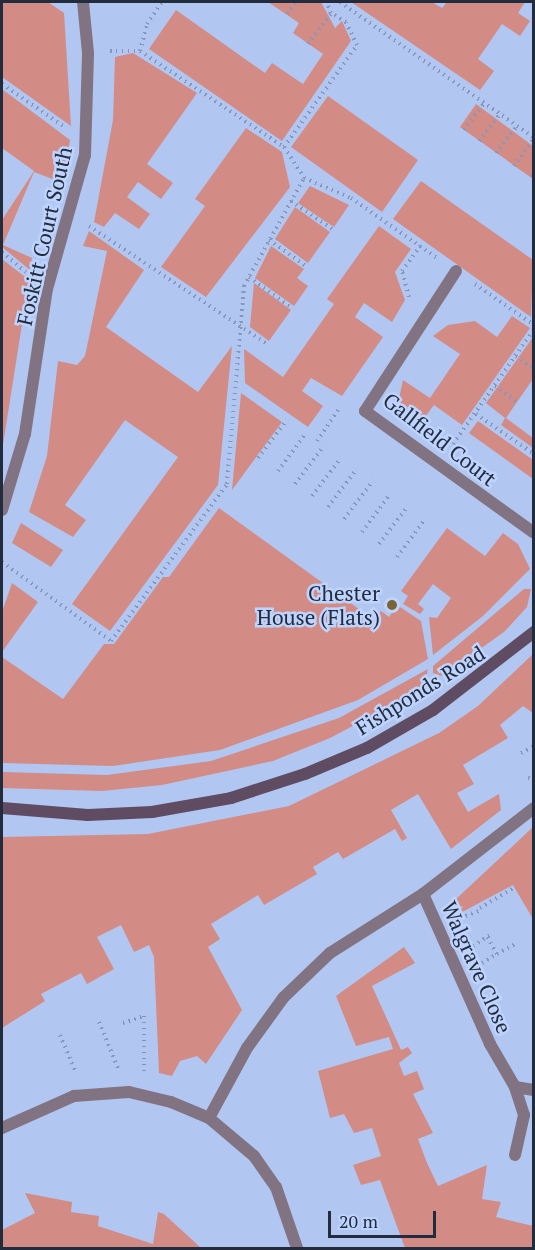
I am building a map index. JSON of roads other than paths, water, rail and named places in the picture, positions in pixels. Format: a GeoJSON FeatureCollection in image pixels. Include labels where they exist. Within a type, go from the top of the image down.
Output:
{"type":"FeatureCollection","features":[{"type":"Feature","properties":{"kind":"street","name":"Foskitt Court South"},"geometry":{"type":"LineString","coordinates":[[2,510],[25,434],[47,289],[71,214],[86,142],[88,53],[83,2]]}},
{"type":"Feature","properties":{"kind":"street","name":"Gallfield Court"},"geometry":{"type":"LineString","coordinates":[[456,271],[365,411],[534,533]]}},
{"type":"Feature","properties":{"kind":"street","name":"Fishponds Road"},"geometry":{"type":"LineString","coordinates":[[2,808],[88,815],[152,812],[231,798],[305,774],[367,748],[433,710],[534,632]]}},
{"type":"Feature","properties":{"kind":"street","name":"Walgrave Close"},"geometry":{"type":"LineString","coordinates":[[209,1118],[247,1048],[284,998],[330,953],[423,894],[534,808]]}},
{"type":"Feature","properties":{"kind":"street","name":"Walgrave Close"},"geometry":{"type":"LineString","coordinates":[[423,894],[462,975],[490,1044],[515,1087],[524,1115],[515,1155]]}},
{"type":"Feature","properties":{"kind":"street"},"geometry":{"type":"LineString","coordinates":[[515,1087],[534,1090]]}},
{"type":"Feature","properties":{"kind":"street"},"geometry":{"type":"LineString","coordinates":[[2,1128],[74,1096],[104,1093],[140,1095],[209,1118],[254,1156],[276,1187],[297,1248]]}},
{"type":"Feature","properties":{"kind":"place","name":"Chester House (Flats)"},"geometry":{"type":"Point","coordinates":[392,605]}}]}
